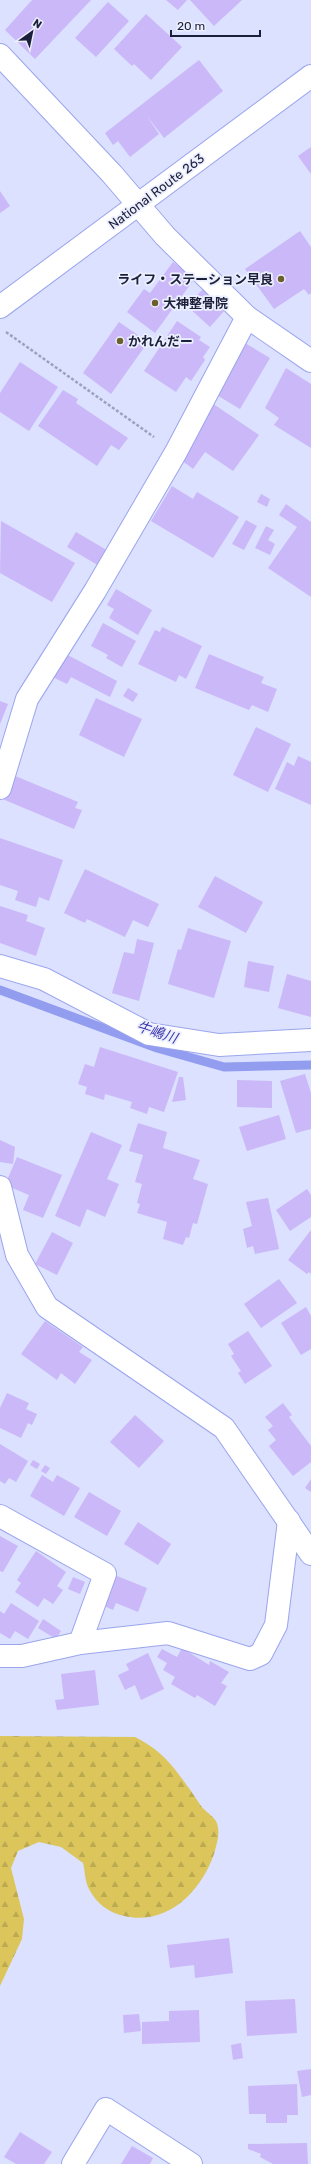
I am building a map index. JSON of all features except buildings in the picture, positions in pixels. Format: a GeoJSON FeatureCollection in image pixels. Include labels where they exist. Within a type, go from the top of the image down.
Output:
{"type":"FeatureCollection","features":[{"type":"Feature","properties":{"kind":"main road"},"geometry":{"type":"LineString","coordinates":[[0,55],[112,174],[165,236],[247,317],[311,361]]}},
{"type":"Feature","properties":{"kind":"main road","name":"National Route 263"},"geometry":{"type":"LineString","coordinates":[[0,306],[311,76]]}},
{"type":"Feature","properties":{"kind":"main road"},"geometry":{"type":"LineString","coordinates":[[0,788],[27,699],[95,591],[176,452],[247,317]]}},
{"type":"Feature","properties":{"kind":"main road"},"geometry":{"type":"LineString","coordinates":[[0,966],[44,979],[149,1034],[219,1044],[311,1040]]}},
{"type":"Feature","properties":{"kind":"main road"},"geometry":{"type":"LineString","coordinates":[[0,1187],[17,1255],[48,1307],[224,1428],[311,1554]]}},
{"type":"Feature","properties":{"kind":"main road"},"geometry":{"type":"LineString","coordinates":[[0,1516],[105,1574],[80,1643]]}},
{"type":"Feature","properties":{"kind":"main road"},"geometry":{"type":"LineString","coordinates":[[0,1656],[22,1656],[80,1643],[168,1633],[250,1659],[261,1654],[276,1625],[289,1521]]}},
{"type":"Feature","properties":{"kind":"main road"},"geometry":{"type":"LineString","coordinates":[[73,2164],[106,2109],[191,2164]]}},
{"type":"Feature","properties":{"kind":"path"},"geometry":{"type":"LineString","coordinates":[[3,328],[6,332],[176,452]]}},
{"type":"Feature","properties":{"kind":"green space"},"geometry":{"type":"Polygon","coordinates":[[[0,1736],[135,1737],[153,1748],[173,1766],[201,1806],[216,1821],[218,1833],[214,1854],[208,1868],[191,1893],[168,1911],[154,1916],[140,1918],[118,1915],[99,1903],[88,1886],[83,1863],[61,1847],[39,1842],[18,1851],[11,1868],[24,1919],[22,1939],[0,1986],[0,1736]]]}},
{"type":"Feature","properties":{"kind":"waterway","name":"牛嶋川"},"geometry":{"type":"LineString","coordinates":[[0,990],[157,1048],[224,1067],[311,1065]]}},
{"type":"Feature","properties":{"kind":"place","name":"ライフ・ステーション早良"},"geometry":{"type":"Point","coordinates":[281,279]}},
{"type":"Feature","properties":{"kind":"place","name":"大神整骨院"},"geometry":{"type":"Point","coordinates":[155,303]}},
{"type":"Feature","properties":{"kind":"place","name":"かれんだー"},"geometry":{"type":"Point","coordinates":[120,341]}}]}
